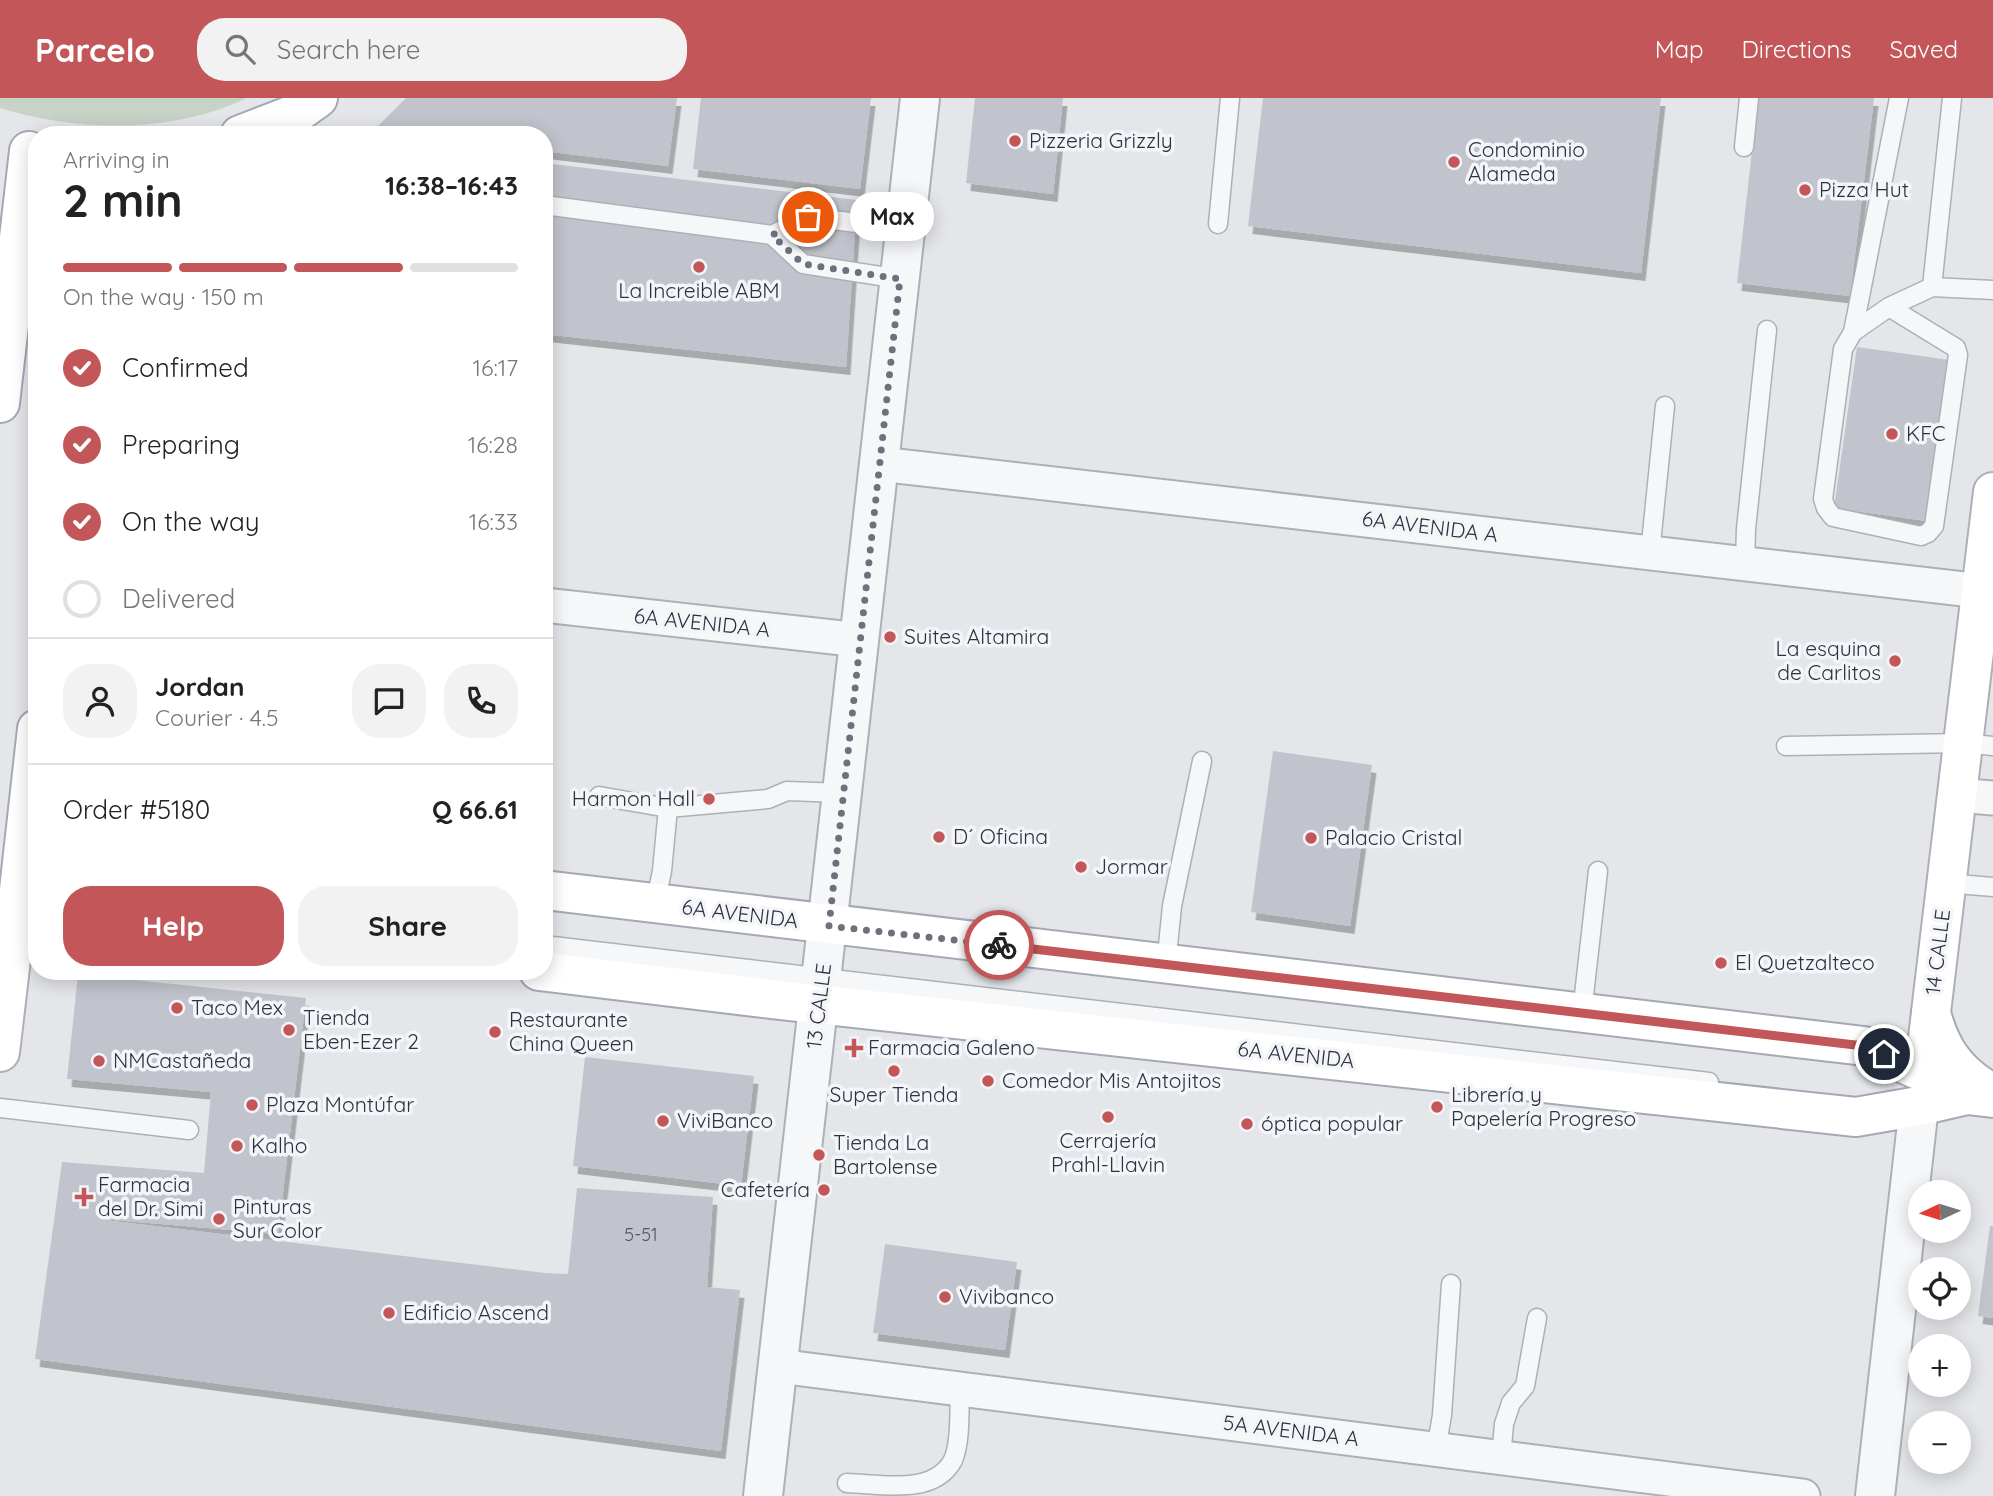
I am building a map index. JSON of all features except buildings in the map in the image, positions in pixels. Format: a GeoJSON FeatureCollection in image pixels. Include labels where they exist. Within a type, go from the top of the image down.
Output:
{"type":"FeatureCollection","features":[{"type":"Feature","properties":{"kind":"main road"},"geometry":{"type":"LineString","coordinates":[[263,126],[297,113],[318,98]]}},
{"type":"Feature","properties":{"kind":"main road"},"geometry":{"type":"LineString","coordinates":[[0,403],[22,149]]}},
{"type":"Feature","properties":{"kind":"main road","name":"14 CALLE"},"geometry":{"type":"LineString","coordinates":[[1921,1089],[1946,883],[1975,796],[1981,591],[1993,492]]}},
{"type":"Feature","properties":{"kind":"main road"},"geometry":{"type":"LineString","coordinates":[[0,1052],[18,895],[21,825],[28,783]]}},
{"type":"Feature","properties":{"kind":"main road","name":"6A AVENIDA"},"geometry":{"type":"LineString","coordinates":[[553,891],[829,926],[1864,1046],[1921,1089]]}},
{"type":"Feature","properties":{"kind":"main road","name":"6A AVENIDA"},"geometry":{"type":"LineString","coordinates":[[553,972],[821,991],[1856,1116],[1921,1089],[1985,1096]]}},
{"type":"Feature","properties":{"kind":"main road"},"geometry":{"type":"LineString","coordinates":[[1931,1013],[1936,1032],[1952,1062],[1985,1096]]}},
{"type":"Feature","properties":{"kind":"street","name":"13 CALLE"},"geometry":{"type":"LineString","coordinates":[[763,1496],[920,98]]}},
{"type":"Feature","properties":{"kind":"street","name":"6A AVENIDA A"},"geometry":{"type":"LineString","coordinates":[[880,464],[1981,591]]}},
{"type":"Feature","properties":{"kind":"street","name":"6A AVENIDA A"},"geometry":{"type":"LineString","coordinates":[[553,606],[860,640]]}},
{"type":"Feature","properties":{"kind":"street","name":"14 CALLE"},"geometry":{"type":"LineString","coordinates":[[1875,1496],[1921,1089]]}},
{"type":"Feature","properties":{"kind":"street","name":"5A AVENIDA A"},"geometry":{"type":"LineString","coordinates":[[778,1366],[1803,1496]]}},
{"type":"Feature","properties":{"kind":"lane"},"geometry":{"type":"LineString","coordinates":[[1218,225],[1230,98]]}},
{"type":"Feature","properties":{"kind":"lane"},"geometry":{"type":"LineString","coordinates":[[1744,147],[1749,98]]}},
{"type":"Feature","properties":{"kind":"lane"},"geometry":{"type":"LineString","coordinates":[[1889,307],[1956,348],[1958,355],[1934,526],[1921,536],[1833,516],[1823,499],[1843,349],[1853,332],[1899,98]]}},
{"type":"Feature","properties":{"kind":"lane"},"geometry":{"type":"LineString","coordinates":[[1932,287],[1952,98]]}},
{"type":"Feature","properties":{"kind":"lane"},"geometry":{"type":"LineString","coordinates":[[553,206],[772,235],[808,217],[906,229]]}},
{"type":"Feature","properties":{"kind":"lane"},"geometry":{"type":"LineString","coordinates":[[772,235],[803,264],[900,279]]}},
{"type":"Feature","properties":{"kind":"lane"},"geometry":{"type":"LineString","coordinates":[[1853,332],[1889,307],[1932,287],[1993,290]]}},
{"type":"Feature","properties":{"kind":"lane"},"geometry":{"type":"LineString","coordinates":[[1745,564],[1767,330]]}},
{"type":"Feature","properties":{"kind":"lane"},"geometry":{"type":"LineString","coordinates":[[1650,552],[1665,406]]}},
{"type":"Feature","properties":{"kind":"lane"},"geometry":{"type":"LineString","coordinates":[[1786,746],[1978,745]]}},
{"type":"Feature","properties":{"kind":"lane"},"geometry":{"type":"LineString","coordinates":[[1166,965],[1171,906],[1202,761]]}},
{"type":"Feature","properties":{"kind":"lane"},"geometry":{"type":"LineString","coordinates":[[600,796],[668,808],[768,799],[787,791],[844,793]]}},
{"type":"Feature","properties":{"kind":"lane"},"geometry":{"type":"LineString","coordinates":[[655,904],[662,871],[668,808]]}},
{"type":"Feature","properties":{"kind":"lane"},"geometry":{"type":"LineString","coordinates":[[1582,1013],[1598,871]]}},
{"type":"Feature","properties":{"kind":"lane"},"geometry":{"type":"LineString","coordinates":[[1946,883],[1993,887]]}},
{"type":"Feature","properties":{"kind":"lane"},"geometry":{"type":"LineString","coordinates":[[553,946],[821,991],[1725,1084]]}},
{"type":"Feature","properties":{"kind":"lane"},"geometry":{"type":"LineString","coordinates":[[1850,1098],[1921,1089]]}},
{"type":"Feature","properties":{"kind":"lane"},"geometry":{"type":"LineString","coordinates":[[0,1108],[189,1130]]}},
{"type":"Feature","properties":{"kind":"lane"},"geometry":{"type":"LineString","coordinates":[[1436,1450],[1442,1415],[1451,1284]]}},
{"type":"Feature","properties":{"kind":"lane"},"geometry":{"type":"LineString","coordinates":[[1501,1458],[1504,1424],[1511,1403],[1525,1386],[1537,1318]]}},
{"type":"Feature","properties":{"kind":"lane"},"geometry":{"type":"LineString","coordinates":[[847,1483],[916,1486],[942,1475],[954,1458],[960,1389]]}},
{"type":"Feature","properties":{"kind":"green space"},"geometry":{"type":"Polygon","coordinates":[[[0,98],[247,98],[218,110],[187,118],[125,126],[61,122],[30,116],[0,108],[0,98]]]}},
{"type":"Feature","properties":{"kind":"way so far"},"geometry":{"type":"LineString","coordinates":[[808,217],[772,235],[803,264],[900,279],[829,926],[999,945]]}},
{"type":"Feature","properties":{"kind":"place","name":"Pizzeria Grizzly"},"geometry":{"type":"Point","coordinates":[1015,141]}},
{"type":"Feature","properties":{"kind":"place","name":"Condominio Alameda"},"geometry":{"type":"Point","coordinates":[1454,162]}},
{"type":"Feature","properties":{"kind":"place","name":"Pizza Hut"},"geometry":{"type":"Point","coordinates":[1805,190]}},
{"type":"Feature","properties":{"kind":"place","name":"Max"},"geometry":{"type":"Point","coordinates":[808,217]}},
{"type":"Feature","properties":{"kind":"place","name":"La Increible ABM"},"geometry":{"type":"Point","coordinates":[699,267]}},
{"type":"Feature","properties":{"kind":"place","name":"KFC"},"geometry":{"type":"Point","coordinates":[1892,434]}},
{"type":"Feature","properties":{"kind":"place","name":"Suites Altamira"},"geometry":{"type":"Point","coordinates":[890,637]}},
{"type":"Feature","properties":{"kind":"place","name":"La esquina de Carlitos"},"geometry":{"type":"Point","coordinates":[1895,661]}},
{"type":"Feature","properties":{"kind":"place","name":"Harmon Hall"},"geometry":{"type":"Point","coordinates":[709,799]}},
{"type":"Feature","properties":{"kind":"place","name":"D´ Oficina"},"geometry":{"type":"Point","coordinates":[939,837]}},
{"type":"Feature","properties":{"kind":"place","name":"Palacio Cristal"},"geometry":{"type":"Point","coordinates":[1311,838]}},
{"type":"Feature","properties":{"kind":"place","name":"Jormar"},"geometry":{"type":"Point","coordinates":[1081,867]}},
{"type":"Feature","properties":{"kind":"place","name":"El Quetzalteco"},"geometry":{"type":"Point","coordinates":[1721,963]}},
{"type":"Feature","properties":{"kind":"place","name":"Taco Mex"},"geometry":{"type":"Point","coordinates":[177,1008]}},
{"type":"Feature","properties":{"kind":"place","name":"Tienda Eben-Ezer 2"},"geometry":{"type":"Point","coordinates":[289,1030]}},
{"type":"Feature","properties":{"kind":"place","name":"Restaurante China Queen"},"geometry":{"type":"Point","coordinates":[495,1032]}},
{"type":"Feature","properties":{"kind":"place","name":"Farmacia Galeno"},"geometry":{"type":"Point","coordinates":[854,1048]}},
{"type":"Feature","properties":{"kind":"place","name":"NMCastañeda"},"geometry":{"type":"Point","coordinates":[99,1061]}},
{"type":"Feature","properties":{"kind":"place","name":"Super Tienda"},"geometry":{"type":"Point","coordinates":[894,1071]}},
{"type":"Feature","properties":{"kind":"place","name":"Comedor Mis Antojitos"},"geometry":{"type":"Point","coordinates":[988,1081]}},
{"type":"Feature","properties":{"kind":"place","name":"Plaza Montúfar"},"geometry":{"type":"Point","coordinates":[252,1105]}},
{"type":"Feature","properties":{"kind":"place","name":"Librería y Papelería Progreso"},"geometry":{"type":"Point","coordinates":[1437,1107]}},
{"type":"Feature","properties":{"kind":"place","name":"Cerrajería Prahl-Llavin"},"geometry":{"type":"Point","coordinates":[1108,1117]}},
{"type":"Feature","properties":{"kind":"place","name":"ViviBanco"},"geometry":{"type":"Point","coordinates":[663,1121]}},
{"type":"Feature","properties":{"kind":"place","name":"óptica popular"},"geometry":{"type":"Point","coordinates":[1247,1124]}},
{"type":"Feature","properties":{"kind":"place","name":"Kalho"},"geometry":{"type":"Point","coordinates":[237,1146]}},
{"type":"Feature","properties":{"kind":"place","name":"Tienda La Bartolense"},"geometry":{"type":"Point","coordinates":[819,1155]}},
{"type":"Feature","properties":{"kind":"place","name":"Cafetería"},"geometry":{"type":"Point","coordinates":[824,1190]}},
{"type":"Feature","properties":{"kind":"place","name":"Farmacia del Dr. Simi"},"geometry":{"type":"Point","coordinates":[84,1197]}},
{"type":"Feature","properties":{"kind":"place","name":"Pinturas Sur Color"},"geometry":{"type":"Point","coordinates":[219,1219]}},
{"type":"Feature","properties":{"kind":"place","name":"Vivibanco"},"geometry":{"type":"Point","coordinates":[945,1297]}},
{"type":"Feature","properties":{"kind":"place","name":"Edificio Ascend"},"geometry":{"type":"Point","coordinates":[389,1313]}},
{"type":"Feature","properties":{"kind":"route"},"geometry":{"type":"LineString","coordinates":[[999,945],[1864,1046],[1884,1054]]}}]}
